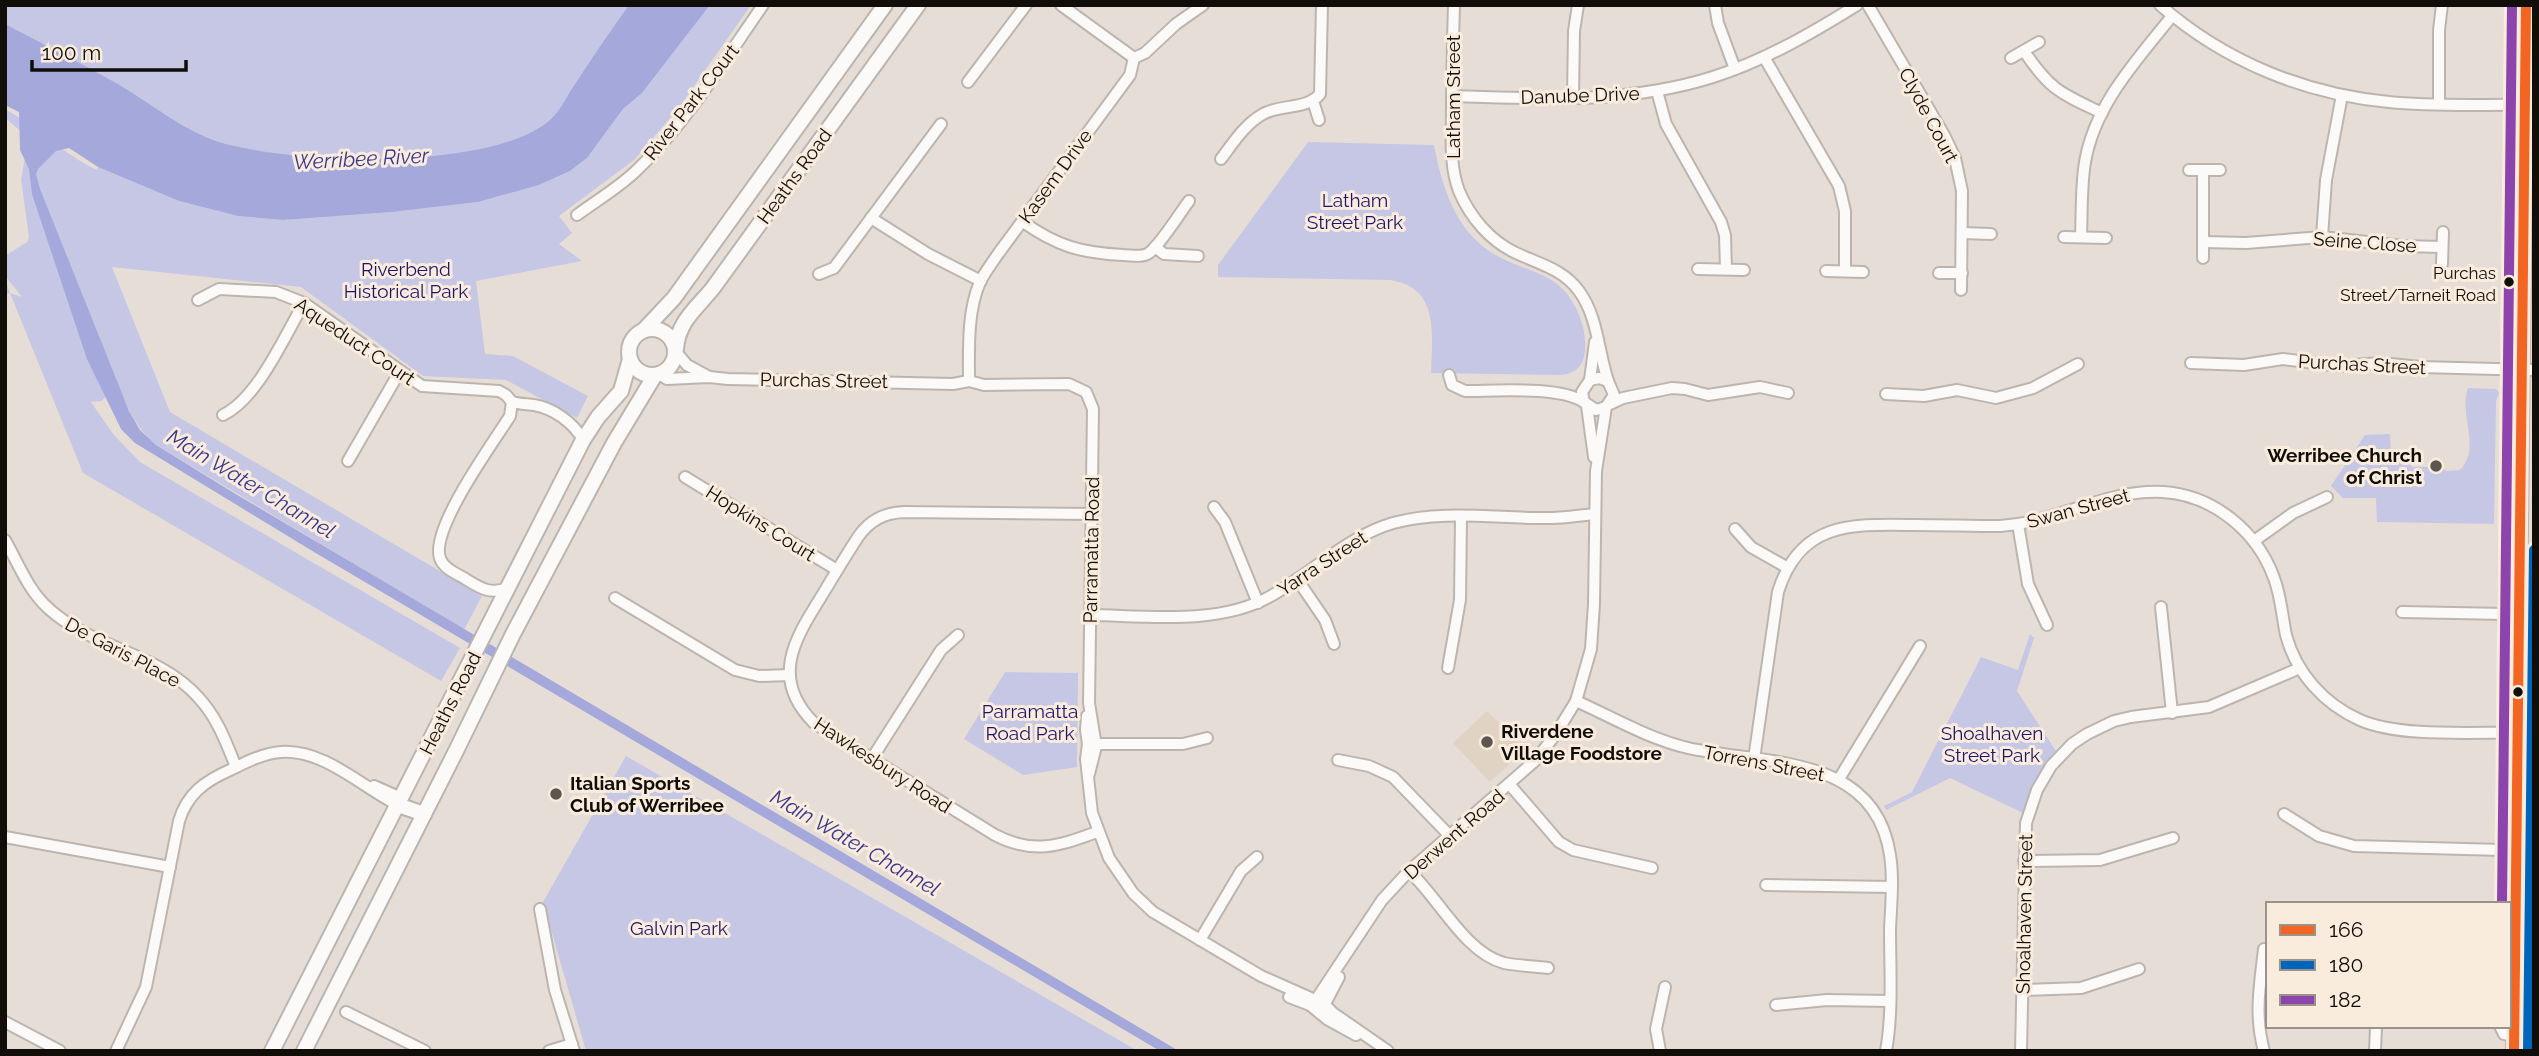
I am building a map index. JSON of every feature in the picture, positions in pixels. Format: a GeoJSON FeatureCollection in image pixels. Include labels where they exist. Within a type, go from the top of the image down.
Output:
{"type":"FeatureCollection","features":[{"type":"Feature","properties":{"kind":"main road","name":"Heaths Road"},"geometry":{"type":"LineString","coordinates":[[644,330],[674,298],[885,5]]}},
{"type":"Feature","properties":{"kind":"main road","name":"Heaths Road"},"geometry":{"type":"LineString","coordinates":[[676,350],[678,334],[684,320],[713,288],[918,5]]}},
{"type":"Feature","properties":{"kind":"main road"},"geometry":{"type":"LineString","coordinates":[[2509,902],[2516,872],[2521,524],[2527,370],[2522,232],[2529,105],[2526,5]]}},
{"type":"Feature","properties":{"kind":"main road"},"geometry":{"type":"LineString","coordinates":[[2522,232],[2530,203],[2531,154],[2534,151]]}},
{"type":"Feature","properties":{"kind":"main road"},"geometry":{"type":"LineString","coordinates":[[655,328],[664,331],[672,338],[676,350],[671,366],[657,374],[640,371],[630,359],[631,341],[644,330],[655,328]]}},
{"type":"Feature","properties":{"kind":"main road","name":"Heaths Road"},"geometry":{"type":"LineString","coordinates":[[272,1051],[583,440],[598,417],[621,391],[630,359]]}},
{"type":"Feature","properties":{"kind":"main road","name":"Heaths Road"},"geometry":{"type":"LineString","coordinates":[[304,1051],[564,536],[628,419],[657,374]]}},
{"type":"Feature","properties":{"kind":"main road"},"geometry":{"type":"LineString","coordinates":[[400,802],[424,814]]}},
{"type":"Feature","properties":{"kind":"main road"},"geometry":{"type":"LineString","coordinates":[[2511,904],[2534,905],[2530,1051]]}},
{"type":"Feature","properties":{"kind":"main road"},"geometry":{"type":"LineString","coordinates":[[2511,960],[2514,1043]]}},
{"type":"Feature","properties":{"kind":"street","name":"River Park Court"},"geometry":{"type":"LineString","coordinates":[[577,215],[635,172],[649,158],[690,109],[763,5]]}},
{"type":"Feature","properties":{"kind":"street"},"geometry":{"type":"LineString","coordinates":[[968,82],[1026,5]]}},
{"type":"Feature","properties":{"kind":"street"},"geometry":{"type":"LineString","coordinates":[[1061,5],[1134,58]]}},
{"type":"Feature","properties":{"kind":"street","name":"Kasem Drive"},"geometry":{"type":"LineString","coordinates":[[969,378],[971,320],[981,281],[1130,75],[1134,58],[1145,53],[1176,24],[1203,5]]}},
{"type":"Feature","properties":{"kind":"street"},"geometry":{"type":"LineString","coordinates":[[1221,159],[1250,123],[1265,113],[1313,101],[1320,94],[1322,5]]}},
{"type":"Feature","properties":{"kind":"street","name":"Latham Street"},"geometry":{"type":"LineString","coordinates":[[1454,5],[1453,167],[1460,194],[1486,232],[1502,246],[1555,270],[1579,291],[1590,308],[1610,383]]}},
{"type":"Feature","properties":{"kind":"street"},"geometry":{"type":"LineString","coordinates":[[1573,98],[1574,31],[1578,5]]}},
{"type":"Feature","properties":{"kind":"street"},"geometry":{"type":"LineString","coordinates":[[1715,5],[1718,23],[1735,69]]}},
{"type":"Feature","properties":{"kind":"street","name":"Danube Drive"},"geometry":{"type":"LineString","coordinates":[[1452,96],[1573,98],[1657,91],[1735,69],[1764,57],[1857,5]]}},
{"type":"Feature","properties":{"kind":"street","name":"Clyde Court"},"geometry":{"type":"LineString","coordinates":[[1868,5],[1950,148],[1962,191],[1961,290]]}},
{"type":"Feature","properties":{"kind":"street"},"geometry":{"type":"LineString","coordinates":[[2160,5],[2216,46],[2252,65],[2297,83],[2342,95],[2390,102],[2529,105]]}},
{"type":"Feature","properties":{"kind":"street"},"geometry":{"type":"LineString","coordinates":[[2439,104],[2439,30],[2442,5]]}},
{"type":"Feature","properties":{"kind":"street"},"geometry":{"type":"LineString","coordinates":[[2081,237],[2085,161],[2102,113],[2125,75],[2172,16]]}},
{"type":"Feature","properties":{"kind":"street"},"geometry":{"type":"LineString","coordinates":[[2011,58],[2039,42]]}},
{"type":"Feature","properties":{"kind":"street"},"geometry":{"type":"LineString","coordinates":[[2024,51],[2049,85],[2102,113]]}},
{"type":"Feature","properties":{"kind":"street"},"geometry":{"type":"LineString","coordinates":[[1764,57],[1839,186],[1845,211],[1845,271]]}},
{"type":"Feature","properties":{"kind":"street"},"geometry":{"type":"LineString","coordinates":[[1657,91],[1666,124],[1721,222],[1725,235],[1726,270]]}},
{"type":"Feature","properties":{"kind":"street"},"geometry":{"type":"LineString","coordinates":[[2322,237],[2326,180],[2342,95]]}},
{"type":"Feature","properties":{"kind":"street"},"geometry":{"type":"LineString","coordinates":[[1313,101],[1319,120]]}},
{"type":"Feature","properties":{"kind":"street"},"geometry":{"type":"LineString","coordinates":[[819,274],[834,268],[941,124]]}},
{"type":"Feature","properties":{"kind":"street"},"geometry":{"type":"LineString","coordinates":[[2189,170],[2220,170]]}},
{"type":"Feature","properties":{"kind":"street"},"geometry":{"type":"LineString","coordinates":[[2203,170],[2203,258]]}},
{"type":"Feature","properties":{"kind":"street"},"geometry":{"type":"LineString","coordinates":[[1023,222],[1060,244],[1088,252],[1144,255],[1155,247],[1189,201]]}},
{"type":"Feature","properties":{"kind":"street"},"geometry":{"type":"LineString","coordinates":[[871,218],[928,254],[981,281]]}},
{"type":"Feature","properties":{"kind":"street","name":"Seine Close"},"geometry":{"type":"LineString","coordinates":[[2442,264],[2443,232]]}},
{"type":"Feature","properties":{"kind":"street"},"geometry":{"type":"LineString","coordinates":[[1962,233],[1990,234]]}},
{"type":"Feature","properties":{"kind":"street"},"geometry":{"type":"LineString","coordinates":[[2064,237],[2106,238]]}},
{"type":"Feature","properties":{"kind":"street","name":"Seine Close"},"geometry":{"type":"LineString","coordinates":[[2204,243],[2246,243],[2322,237],[2403,246],[2442,247]]}},
{"type":"Feature","properties":{"kind":"street"},"geometry":{"type":"LineString","coordinates":[[1155,247],[1164,254],[1198,256]]}},
{"type":"Feature","properties":{"kind":"street"},"geometry":{"type":"LineString","coordinates":[[1698,270],[1744,270]]}},
{"type":"Feature","properties":{"kind":"street"},"geometry":{"type":"LineString","coordinates":[[1826,271],[1863,272]]}},
{"type":"Feature","properties":{"kind":"street"},"geometry":{"type":"LineString","coordinates":[[1939,273],[1962,273]]}},
{"type":"Feature","properties":{"kind":"street","name":"Aqueduct Court"},"geometry":{"type":"LineString","coordinates":[[198,300],[219,289],[246,288],[276,292],[304,303],[422,386],[499,391],[512,402],[537,405],[566,419],[578,429],[583,440]]}},
{"type":"Feature","properties":{"kind":"street"},"geometry":{"type":"LineString","coordinates":[[223,415],[236,409],[253,391],[304,303]]}},
{"type":"Feature","properties":{"kind":"street","name":"Latham Street"},"geometry":{"type":"LineString","coordinates":[[1588,381],[1596,332]]}},
{"type":"Feature","properties":{"kind":"street"},"geometry":{"type":"LineString","coordinates":[[676,350],[683,361],[709,377]]}},
{"type":"Feature","properties":{"kind":"street","name":"Purchas Street"},"geometry":{"type":"LineString","coordinates":[[2191,363],[2244,365],[2283,359],[2339,366],[2381,363],[2420,367],[2527,370]]}},
{"type":"Feature","properties":{"kind":"street"},"geometry":{"type":"LineString","coordinates":[[1886,394],[1924,396],[1957,390],[1996,398],[2034,388],[2078,364]]}},
{"type":"Feature","properties":{"kind":"street"},"geometry":{"type":"LineString","coordinates":[[348,461],[400,371]]}},
{"type":"Feature","properties":{"kind":"street","name":"Purchas Street"},"geometry":{"type":"LineString","coordinates":[[657,374],[667,379],[709,377],[939,382],[969,378]]}},
{"type":"Feature","properties":{"kind":"street"},"geometry":{"type":"LineString","coordinates":[[1450,375],[1452,386],[1465,391],[1553,392],[1576,397],[1596,410],[1634,396],[1679,388],[1708,395],[1760,387],[1788,393]]}},
{"type":"Feature","properties":{"kind":"street","name":"Parramatta Road"},"geometry":{"type":"LineString","coordinates":[[969,378],[1001,383],[1069,384],[1082,389],[1090,397],[1093,409],[1090,800],[1097,832],[1109,858],[1133,893],[1153,912],[1261,976],[1288,996],[1319,1004],[1326,1019],[1388,1051]]}},
{"type":"Feature","properties":{"kind":"street"},"geometry":{"type":"LineString","coordinates":[[1553,392],[1599,378],[1634,396]]}},
{"type":"Feature","properties":{"kind":"street"},"geometry":{"type":"LineString","coordinates":[[1585,404],[1582,392],[1588,381]]}},
{"type":"Feature","properties":{"kind":"street"},"geometry":{"type":"LineString","coordinates":[[1608,405],[1614,395],[1610,383]]}},
{"type":"Feature","properties":{"kind":"street"},"geometry":{"type":"LineString","coordinates":[[508,588],[490,592],[447,568],[439,556],[439,540],[449,514],[510,416],[512,402]]}},
{"type":"Feature","properties":{"kind":"street","name":"Derwent Road"},"geometry":{"type":"LineString","coordinates":[[1585,404],[1596,471]]}},
{"type":"Feature","properties":{"kind":"street","name":"Derwent Road"},"geometry":{"type":"LineString","coordinates":[[1319,1004],[1339,976],[1347,955],[1382,900],[1409,872],[1510,785],[1547,746],[1576,701],[1593,635],[1596,471],[1608,405]]}},
{"type":"Feature","properties":{"kind":"street","name":"Hopkins Court"},"geometry":{"type":"LineString","coordinates":[[685,477],[837,570]]}},
{"type":"Feature","properties":{"kind":"street","name":"Swan Street"},"geometry":{"type":"LineString","coordinates":[[1754,759],[1776,604],[1782,580],[1797,555],[1816,539],[1850,526],[2018,524],[2130,494],[2164,492],[2188,496],[2218,509],[2254,541],[2274,577],[2286,634],[2298,663],[2316,689],[2330,703],[2373,725],[2396,730],[2534,733]]}},
{"type":"Feature","properties":{"kind":"street"},"geometry":{"type":"LineString","coordinates":[[2254,541],[2293,513],[2327,497]]}},
{"type":"Feature","properties":{"kind":"street"},"geometry":{"type":"LineString","coordinates":[[1214,507],[1225,522],[1258,603]]}},
{"type":"Feature","properties":{"kind":"street","name":"Hawkesbury Road"},"geometry":{"type":"LineString","coordinates":[[1092,514],[890,513],[878,518],[863,530],[796,637],[791,653],[790,675],[795,697],[809,718],[825,732],[995,835],[1015,845],[1045,847],[1097,832]]}},
{"type":"Feature","properties":{"kind":"street"},"geometry":{"type":"LineString","coordinates":[[1448,668],[1460,600],[1461,517]]}},
{"type":"Feature","properties":{"kind":"street","name":"Yarra Street"},"geometry":{"type":"LineString","coordinates":[[1091,615],[1204,615],[1229,612],[1258,603],[1378,528],[1415,519],[1595,519]]}},
{"type":"Feature","properties":{"kind":"street"},"geometry":{"type":"LineString","coordinates":[[2018,524],[2028,583],[2047,625]]}},
{"type":"Feature","properties":{"kind":"street"},"geometry":{"type":"LineString","coordinates":[[2521,524],[2508,534],[2505,543],[2505,695],[2510,701],[2518,702],[2534,695]]}},
{"type":"Feature","properties":{"kind":"street"},"geometry":{"type":"LineString","coordinates":[[1735,528],[1751,547],[1788,568]]}},
{"type":"Feature","properties":{"kind":"street","name":"De Garis Place"},"geometry":{"type":"LineString","coordinates":[[5,541],[33,590],[53,613],[76,629],[169,674],[192,690],[215,720],[236,767]]}},
{"type":"Feature","properties":{"kind":"street"},"geometry":{"type":"LineString","coordinates":[[1297,579],[1325,620],[1334,644]]}},
{"type":"Feature","properties":{"kind":"street"},"geometry":{"type":"LineString","coordinates":[[615,598],[727,667],[759,676],[790,675]]}},
{"type":"Feature","properties":{"kind":"street"},"geometry":{"type":"LineString","coordinates":[[2161,607],[2172,713]]}},
{"type":"Feature","properties":{"kind":"street"},"geometry":{"type":"LineString","coordinates":[[2402,612],[2505,614]]}},
{"type":"Feature","properties":{"kind":"street"},"geometry":{"type":"LineString","coordinates":[[871,760],[941,650],[958,635]]}},
{"type":"Feature","properties":{"kind":"street"},"geometry":{"type":"LineString","coordinates":[[1839,779],[1920,646]]}},
{"type":"Feature","properties":{"kind":"street","name":"Shoalhaven Street"},"geometry":{"type":"LineString","coordinates":[[2021,1051],[2024,861],[2029,811],[2043,778],[2061,755],[2087,734],[2114,721],[2224,702],[2298,663]]}},
{"type":"Feature","properties":{"kind":"street","name":"Torrens Street"},"geometry":{"type":"LineString","coordinates":[[1576,701],[1676,744],[1814,769],[1839,779],[1863,798],[1881,823],[1890,854],[1886,1051]]}},
{"type":"Feature","properties":{"kind":"street"},"geometry":{"type":"LineString","coordinates":[[1092,744],[1183,744],[1207,738]]}},
{"type":"Feature","properties":{"kind":"street"},"geometry":{"type":"LineString","coordinates":[[116,1051],[146,987],[179,821],[187,802],[206,781],[265,755],[292,752],[312,757],[400,802]]}},
{"type":"Feature","properties":{"kind":"street"},"geometry":{"type":"LineString","coordinates":[[1338,760],[1369,766],[1393,776],[1450,836]]}},
{"type":"Feature","properties":{"kind":"street"},"geometry":{"type":"LineString","coordinates":[[2509,902],[2502,850],[2502,779],[2518,768]]}},
{"type":"Feature","properties":{"kind":"street"},"geometry":{"type":"LineString","coordinates":[[1510,785],[1559,842],[1573,850],[1652,868]]}},
{"type":"Feature","properties":{"kind":"street"},"geometry":{"type":"LineString","coordinates":[[2284,814],[2319,836],[2354,846],[2502,850]]}},
{"type":"Feature","properties":{"kind":"street"},"geometry":{"type":"LineString","coordinates":[[5,837],[170,867]]}},
{"type":"Feature","properties":{"kind":"street"},"geometry":{"type":"LineString","coordinates":[[2024,861],[2100,860],[2172,838]]}},
{"type":"Feature","properties":{"kind":"street"},"geometry":{"type":"LineString","coordinates":[[1200,940],[1241,872],[1258,857]]}},
{"type":"Feature","properties":{"kind":"street"},"geometry":{"type":"LineString","coordinates":[[1409,872],[1487,956],[1503,962],[1548,968]]}},
{"type":"Feature","properties":{"kind":"street"},"geometry":{"type":"LineString","coordinates":[[2516,872],[2534,872]]}},
{"type":"Feature","properties":{"kind":"street"},"geometry":{"type":"LineString","coordinates":[[1766,885],[1891,887]]}},
{"type":"Feature","properties":{"kind":"street"},"geometry":{"type":"LineString","coordinates":[[540,909],[555,989],[573,1047],[550,1051]]}},
{"type":"Feature","properties":{"kind":"street"},"geometry":{"type":"LineString","coordinates":[[2264,949],[2257,1010],[2258,1030],[2264,1051]]}},
{"type":"Feature","properties":{"kind":"street"},"geometry":{"type":"LineString","coordinates":[[2022,990],[2081,988],[2139,969]]}},
{"type":"Feature","properties":{"kind":"street"},"geometry":{"type":"LineString","coordinates":[[1660,1051],[1656,1028],[1665,986]]}},
{"type":"Feature","properties":{"kind":"street"},"geometry":{"type":"LineString","coordinates":[[1776,1005],[1816,1000],[1889,1001]]}},
{"type":"Feature","properties":{"kind":"street"},"geometry":{"type":"LineString","coordinates":[[346,1012],[425,1051]]}},
{"type":"Feature","properties":{"kind":"street"},"geometry":{"type":"LineString","coordinates":[[5,1022],[61,1051]]}},
{"type":"Feature","properties":{"kind":"street"},"geometry":{"type":"LineString","coordinates":[[2501,1028],[2514,1043],[2530,1025]]}},
{"type":"Feature","properties":{"kind":"street"},"geometry":{"type":"LineString","coordinates":[[2375,1051],[2376,1028]]}},
{"type":"Feature","properties":{"kind":"shaded area"},"geometry":{"type":"Polygon","coordinates":[[[1487,711],[1526,749],[1490,782],[1453,743],[1487,711]]]}},
{"type":"Feature","properties":{"kind":"green space"},"geometry":{"type":"Polygon","coordinates":[[[5,5],[629,5],[561,107],[551,119],[523,136],[484,149],[439,156],[341,159],[252,150],[205,137],[118,84],[5,24],[5,5]]]}},
{"type":"Feature","properties":{"kind":"green space","name":"Riverbend Historical Park"},"geometry":{"type":"Polygon","coordinates":[[[710,5],[751,5],[678,109],[634,160],[559,216],[572,233],[559,244],[582,261],[476,281],[485,354],[513,356],[588,396],[577,418],[506,380],[423,376],[301,287],[112,267],[170,412],[482,596],[464,630],[156,445],[133,417],[117,383],[102,401],[91,402],[113,434],[140,462],[460,648],[441,681],[83,473],[10,293],[22,297],[6,277],[5,256],[27,242],[29,237],[21,179],[25,158],[23,133],[5,118],[5,109],[97,170],[98,167],[179,201],[238,216],[283,220],[478,202],[539,185],[570,171],[587,158],[623,109],[642,93],[710,5]]]}},
{"type":"Feature","properties":{"kind":"green space","name":"Latham Street Park"},"geometry":{"type":"Polygon","coordinates":[[[1308,142],[1434,145],[1446,192],[1456,214],[1470,234],[1500,257],[1553,281],[1574,304],[1585,336],[1584,357],[1578,368],[1561,375],[1431,373],[1430,315],[1418,292],[1406,284],[1390,280],[1218,277],[1218,265],[1308,142]]]}},
{"type":"Feature","properties":{"kind":"green space"},"geometry":{"type":"Polygon","coordinates":[[[5,281],[10,293],[5,294],[5,281]]]}},
{"type":"Feature","properties":{"kind":"green space","name":"Werribee Church of Christ"},"geometry":{"type":"Polygon","coordinates":[[[2468,388],[2496,389],[2499,393],[2496,401],[2494,524],[2377,522],[2376,498],[2343,498],[2331,486],[2365,435],[2390,434],[2391,458],[2408,458],[2412,467],[2460,470],[2466,461],[2470,441],[2466,409],[2468,388]]]}},
{"type":"Feature","properties":{"kind":"green space","name":"Shoalhaven Street Park"},"geometry":{"type":"Polygon","coordinates":[[[2030,634],[2034,638],[2017,691],[2056,751],[2039,773],[2023,813],[1950,778],[1886,810],[1884,806],[1912,792],[1981,657],[2018,670],[2030,634]]]}},
{"type":"Feature","properties":{"kind":"green space","name":"Parramatta Road Park"},"geometry":{"type":"Polygon","coordinates":[[[1005,672],[1078,673],[1077,767],[1023,775],[964,739],[1005,672]]]}},
{"type":"Feature","properties":{"kind":"green space","name":"Galvin Park"},"geometry":{"type":"Polygon","coordinates":[[[626,756],[1138,1051],[586,1051],[543,902],[626,756]]]}},
{"type":"Feature","properties":{"kind":"green space"},"geometry":{"type":"Polygon","coordinates":[[[2530,781],[2530,816],[2522,815],[2522,782],[2530,781]]]}},
{"type":"Feature","properties":{"kind":"green space"},"geometry":{"type":"Polygon","coordinates":[[[2522,820],[2529,820],[2529,857],[2523,857],[2522,854],[2522,820]]]}},
{"type":"Feature","properties":{"kind":"water","name":"Werribee River"},"geometry":{"type":"Polygon","coordinates":[[[629,5],[710,5],[642,93],[623,109],[587,158],[570,171],[539,185],[478,202],[283,220],[238,216],[179,201],[98,167],[69,148],[56,151],[38,169],[36,174],[40,189],[129,411],[140,430],[156,445],[234,493],[1179,1051],[1160,1051],[314,552],[135,443],[121,429],[87,359],[32,194],[29,169],[20,150],[19,112],[5,105],[5,24],[118,84],[192,131],[219,142],[252,150],[293,155],[390,159],[485,148],[523,136],[551,119],[629,5]]]}},
{"type":"Feature","properties":{"kind":"transit line","name":"182"},"geometry":{"type":"LineString","coordinates":[[2502,902],[2512,5]]}},
{"type":"Feature","properties":{"kind":"transit line","name":"166"},"geometry":{"type":"LineString","coordinates":[[2514,1051],[2526,5]]}},
{"type":"Feature","properties":{"kind":"transit line","name":"180"},"geometry":{"type":"LineString","coordinates":[[2528,1051],[2534,550]]}},
{"type":"Feature","properties":{"kind":"place","name":"Purchas Street/Tarneit Road"},"geometry":{"type":"Point","coordinates":[2509,282]}},
{"type":"Feature","properties":{"kind":"place","name":"Werribee Church of Christ"},"geometry":{"type":"Point","coordinates":[2436,466]}},
{"type":"Feature","properties":{"kind":"place","name":"Riverdene Village Foodstore"},"geometry":{"type":"Point","coordinates":[1487,742]}},
{"type":"Feature","properties":{"kind":"place","name":"Italian Sports Club of Werribee"},"geometry":{"type":"Point","coordinates":[556,794]}},
{"type":"Feature","properties":{"kind":"water label","name":"Main Water Channel"},"geometry":{"type":"Point","coordinates":[251,484]}},
{"type":"Feature","properties":{"kind":"water label","name":"Main Water Channel"},"geometry":{"type":"Point","coordinates":[855,843]}}]}
